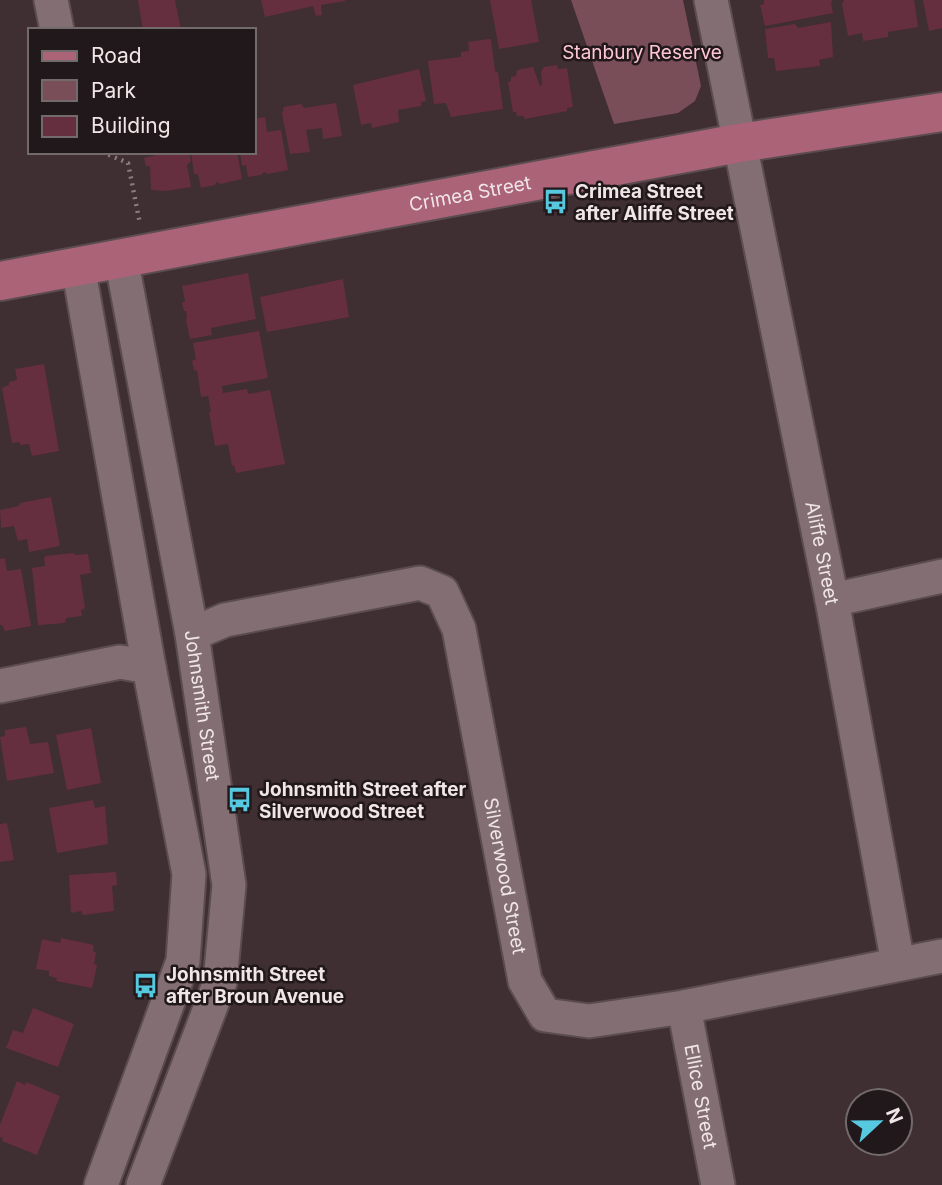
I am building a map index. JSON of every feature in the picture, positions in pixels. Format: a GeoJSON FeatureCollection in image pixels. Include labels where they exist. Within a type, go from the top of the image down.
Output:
{"type":"FeatureCollection","features":[{"type":"Feature","properties":{"kind":"main road","name":"Crimea Street"},"geometry":{"type":"LineString","coordinates":[[0,281],[739,143],[942,112]]}},
{"type":"Feature","properties":{"kind":"street"},"geometry":{"type":"LineString","coordinates":[[51,0],[57,28]]}},
{"type":"Feature","properties":{"kind":"street","name":"Aliffe Street"},"geometry":{"type":"LineString","coordinates":[[711,0],[832,600],[898,964]]}},
{"type":"Feature","properties":{"kind":"street","name":"Johnsmith Street"},"geometry":{"type":"LineString","coordinates":[[121,258],[192,634],[229,886],[220,982],[144,1185]]}},
{"type":"Feature","properties":{"kind":"street"},"geometry":{"type":"LineString","coordinates":[[78,266],[149,667],[189,874],[183,961],[102,1185]]}},
{"type":"Feature","properties":{"kind":"street"},"geometry":{"type":"LineString","coordinates":[[832,600],[942,576]]}},
{"type":"Feature","properties":{"kind":"street","name":"Silverwood Street"},"geometry":{"type":"LineString","coordinates":[[192,634],[225,620],[420,583],[442,592],[459,629],[525,981],[545,1015],[589,1021],[684,1007],[942,956]]}},
{"type":"Feature","properties":{"kind":"street"},"geometry":{"type":"LineString","coordinates":[[0,686],[120,662],[149,667]]}},
{"type":"Feature","properties":{"kind":"street","name":"Ellice Street"},"geometry":{"type":"LineString","coordinates":[[684,1007],[718,1185]]}},
{"type":"Feature","properties":{"kind":"path"},"geometry":{"type":"LineString","coordinates":[[107,154],[128,163],[141,225]]}},
{"type":"Feature","properties":{"kind":"green space","name":"Stanbury Reserve"},"geometry":{"type":"Polygon","coordinates":[[[571,0],[683,0],[701,86],[695,101],[678,113],[614,124],[571,0]]]}},
{"type":"Feature","properties":{"kind":"building"},"geometry":{"type":"Polygon","coordinates":[[[138,0],[175,0],[181,28],[143,28],[138,0]]]}},
{"type":"Feature","properties":{"kind":"building"},"geometry":{"type":"Polygon","coordinates":[[[261,0],[345,1],[321,5],[322,15],[316,16],[313,6],[265,17],[261,0]]]}},
{"type":"Feature","properties":{"kind":"building"},"geometry":{"type":"Polygon","coordinates":[[[490,0],[531,0],[539,42],[499,49],[490,0]]]}},
{"type":"Feature","properties":{"kind":"building"},"geometry":{"type":"Polygon","coordinates":[[[764,0],[832,0],[833,13],[765,26],[760,5],[764,4],[764,0]]]}},
{"type":"Feature","properties":{"kind":"building"},"geometry":{"type":"Polygon","coordinates":[[[844,0],[914,0],[918,27],[888,32],[888,37],[863,41],[862,33],[848,36],[842,4],[844,0]]]}},
{"type":"Feature","properties":{"kind":"building"},"geometry":{"type":"Polygon","coordinates":[[[923,0],[942,0],[942,28],[929,31],[923,0]]]}},
{"type":"Feature","properties":{"kind":"building"},"geometry":{"type":"Polygon","coordinates":[[[831,22],[833,57],[819,60],[820,66],[776,71],[774,58],[768,58],[765,29],[795,24],[798,28],[831,22]]]}},
{"type":"Feature","properties":{"kind":"building"},"geometry":{"type":"Polygon","coordinates":[[[491,39],[503,109],[451,117],[446,103],[434,104],[428,61],[461,57],[461,52],[469,51],[468,42],[491,39]]]}},
{"type":"Feature","properties":{"kind":"building"},"geometry":{"type":"Polygon","coordinates":[[[557,65],[558,69],[567,68],[573,107],[567,108],[567,111],[525,119],[523,116],[517,116],[516,112],[513,112],[508,82],[511,77],[516,76],[517,70],[533,67],[540,86],[544,67],[557,65]]]}},
{"type":"Feature","properties":{"kind":"building"},"geometry":{"type":"Polygon","coordinates":[[[419,69],[426,101],[421,102],[421,106],[398,110],[399,122],[372,128],[371,123],[361,125],[353,85],[419,69]]]}},
{"type":"Feature","properties":{"kind":"building"},"geometry":{"type":"Polygon","coordinates":[[[336,103],[342,136],[323,139],[322,128],[306,130],[310,152],[290,154],[282,114],[284,107],[301,104],[304,108],[336,103]]]}},
{"type":"Feature","properties":{"kind":"building"},"geometry":{"type":"Polygon","coordinates":[[[265,117],[267,132],[281,130],[288,170],[268,174],[264,172],[248,177],[246,165],[242,166],[240,154],[256,154],[256,119],[265,117]]]}},
{"type":"Feature","properties":{"kind":"building"},"geometry":{"type":"Polygon","coordinates":[[[189,154],[191,161],[187,165],[191,187],[166,191],[151,190],[150,166],[146,166],[144,158],[189,154]]]}},
{"type":"Feature","properties":{"kind":"building"},"geometry":{"type":"Polygon","coordinates":[[[191,154],[237,154],[242,179],[221,184],[216,182],[215,185],[201,188],[198,174],[194,174],[191,154]]]}},
{"type":"Feature","properties":{"kind":"building"},"geometry":{"type":"Polygon","coordinates":[[[248,273],[256,319],[211,328],[212,335],[190,339],[187,315],[182,303],[185,301],[182,286],[248,273]]]}},
{"type":"Feature","properties":{"kind":"building"},"geometry":{"type":"Polygon","coordinates":[[[343,279],[349,317],[267,332],[260,297],[343,279]]]}},
{"type":"Feature","properties":{"kind":"building"},"geometry":{"type":"Polygon","coordinates":[[[259,331],[268,378],[222,386],[223,393],[247,389],[248,394],[270,390],[285,464],[236,473],[228,444],[215,446],[208,396],[201,397],[197,370],[194,371],[192,361],[196,359],[193,343],[259,331]]]}},
{"type":"Feature","properties":{"kind":"building"},"geometry":{"type":"Polygon","coordinates":[[[44,364],[59,451],[32,456],[29,444],[12,443],[2,388],[17,380],[15,369],[44,364]]]}},
{"type":"Feature","properties":{"kind":"building"},"geometry":{"type":"Polygon","coordinates":[[[51,497],[60,546],[29,552],[27,539],[18,541],[14,526],[1,528],[0,510],[51,497]]]}},
{"type":"Feature","properties":{"kind":"building"},"geometry":{"type":"Polygon","coordinates":[[[88,554],[91,573],[80,575],[85,608],[81,610],[82,616],[66,618],[65,623],[38,625],[32,568],[45,566],[46,556],[88,554]]]}},
{"type":"Feature","properties":{"kind":"building"},"geometry":{"type":"Polygon","coordinates":[[[5,558],[7,571],[21,569],[31,626],[5,631],[0,625],[0,559],[5,558]]]}},
{"type":"Feature","properties":{"kind":"building"},"geometry":{"type":"Polygon","coordinates":[[[26,727],[30,744],[48,742],[54,773],[7,781],[0,737],[5,736],[5,730],[26,727]]]}},
{"type":"Feature","properties":{"kind":"building"},"geometry":{"type":"Polygon","coordinates":[[[91,728],[101,783],[67,790],[56,735],[91,728]]]}},
{"type":"Feature","properties":{"kind":"building"},"geometry":{"type":"Polygon","coordinates":[[[93,800],[95,808],[105,806],[108,844],[57,853],[49,808],[93,800]]]}},
{"type":"Feature","properties":{"kind":"building"},"geometry":{"type":"Polygon","coordinates":[[[7,823],[14,860],[0,862],[0,824],[7,823]]]}},
{"type":"Feature","properties":{"kind":"building"},"geometry":{"type":"Polygon","coordinates":[[[116,872],[117,885],[112,886],[114,911],[83,915],[81,911],[71,913],[69,875],[116,872]]]}},
{"type":"Feature","properties":{"kind":"building"},"geometry":{"type":"Polygon","coordinates":[[[61,938],[94,945],[94,964],[97,965],[92,988],[56,981],[57,978],[49,976],[49,971],[36,969],[42,939],[60,943],[61,938]]]}},
{"type":"Feature","properties":{"kind":"building"},"geometry":{"type":"Polygon","coordinates":[[[33,1008],[74,1024],[58,1067],[6,1048],[13,1030],[23,1033],[33,1008]]]}},
{"type":"Feature","properties":{"kind":"building"},"geometry":{"type":"Polygon","coordinates":[[[17,1081],[60,1096],[37,1155],[2,1141],[3,1138],[0,1137],[0,1125],[17,1081]]]}},
{"type":"Feature","properties":{"kind":"place","name":"Crimea Street after Aliffe Street"},"geometry":{"type":"Point","coordinates":[555,202]}},
{"type":"Feature","properties":{"kind":"place","name":"Johnsmith Street after Silverwood Street"},"geometry":{"type":"Point","coordinates":[239,800]}},
{"type":"Feature","properties":{"kind":"place","name":"Johnsmith Street after Broun Avenue"},"geometry":{"type":"Point","coordinates":[146,985]}}]}
